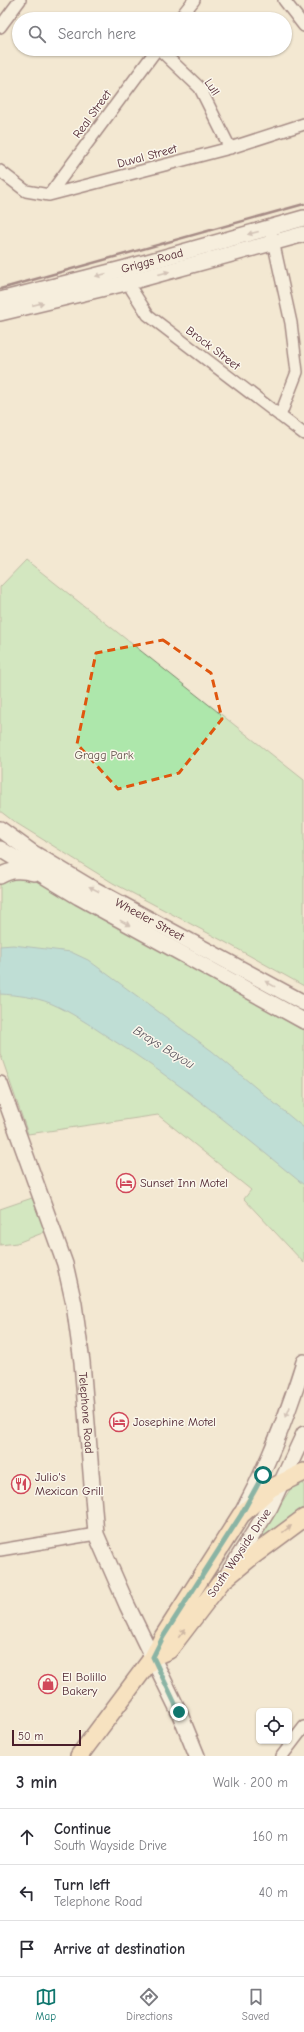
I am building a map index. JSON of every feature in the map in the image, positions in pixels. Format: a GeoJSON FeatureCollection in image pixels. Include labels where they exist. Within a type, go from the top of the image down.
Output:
{"type":"FeatureCollection","features":[{"type":"Feature","properties":{"kind":"main road","name":"Griggs Road"},"geometry":{"type":"LineString","coordinates":[[0,313],[128,275],[304,218]]}},
{"type":"Feature","properties":{"kind":"main road","name":"Griggs Road"},"geometry":{"type":"LineString","coordinates":[[0,300],[128,275],[274,243],[304,234]]}},
{"type":"Feature","properties":{"kind":"main road","name":"Wheeler Street"},"geometry":{"type":"LineString","coordinates":[[0,829],[33,853],[88,886],[304,1003]]}},
{"type":"Feature","properties":{"kind":"main road","name":"Wheeler Street"},"geometry":{"type":"LineString","coordinates":[[0,849],[43,876],[304,1021]]}},
{"type":"Feature","properties":{"kind":"main road"},"geometry":{"type":"LineString","coordinates":[[0,876],[6,872],[22,870],[43,876]]}},
{"type":"Feature","properties":{"kind":"main road","name":"Telephone Road"},"geometry":{"type":"LineString","coordinates":[[0,1084],[65,1264],[74,1304],[82,1362],[96,1534],[197,1756]]}},
{"type":"Feature","properties":{"kind":"main road","name":"South Wayside Drive"},"geometry":{"type":"LineString","coordinates":[[79,1756],[153,1657],[163,1637],[241,1515],[263,1475],[278,1439],[304,1362]]}},
{"type":"Feature","properties":{"kind":"main road","name":"South Wayside Drive"},"geometry":{"type":"LineString","coordinates":[[153,1657],[169,1650],[221,1582],[255,1533],[270,1507],[304,1434]]}},
{"type":"Feature","properties":{"kind":"main road"},"geometry":{"type":"LineString","coordinates":[[241,1515],[271,1488],[304,1472]]}},
{"type":"Feature","properties":{"kind":"main road"},"geometry":{"type":"LineString","coordinates":[[221,1582],[304,1518]]}},
{"type":"Feature","properties":{"kind":"street"},"geometry":{"type":"LineString","coordinates":[[0,27],[20,0]]}},
{"type":"Feature","properties":{"kind":"street"},"geometry":{"type":"LineString","coordinates":[[185,12],[194,0]]}},
{"type":"Feature","properties":{"kind":"street"},"geometry":{"type":"LineString","coordinates":[[284,0],[304,26]]}},
{"type":"Feature","properties":{"kind":"street","name":"Real Street"},"geometry":{"type":"LineString","coordinates":[[49,195],[153,56]]}},
{"type":"Feature","properties":{"kind":"street","name":"Lull"},"geometry":{"type":"LineString","coordinates":[[166,56],[200,88],[230,148]]}},
{"type":"Feature","properties":{"kind":"street","name":"Duval Street"},"geometry":{"type":"LineString","coordinates":[[0,171],[26,191],[49,195],[230,148],[304,124]]}},
{"type":"Feature","properties":{"kind":"street"},"geometry":{"type":"LineString","coordinates":[[271,228],[291,323],[297,372],[280,416]]}},
{"type":"Feature","properties":{"kind":"street","name":"Brock Street"},"geometry":{"type":"LineString","coordinates":[[128,275],[132,290],[148,315],[304,434]]}},
{"type":"Feature","properties":{"kind":"street"},"geometry":{"type":"LineString","coordinates":[[0,1550],[96,1534]]}},
{"type":"Feature","properties":{"kind":"street"},"geometry":{"type":"LineString","coordinates":[[282,1756],[304,1727]]}},
{"type":"Feature","properties":{"kind":"highlighted area"},"geometry":{"type":"Polygon","coordinates":[[[163,640],[211,673],[222,719],[179,773],[118,789],[77,744],[96,653],[163,640]]]}},
{"type":"Feature","properties":{"kind":"green space","name":"Gragg Park"},"geometry":{"type":"Polygon","coordinates":[[[26,560],[304,780],[304,986],[225,942],[113,883],[13,821],[0,811],[0,587],[26,560]]]}},
{"type":"Feature","properties":{"kind":"green space"},"geometry":{"type":"Polygon","coordinates":[[[26,876],[46,884],[304,1026],[304,1263],[244,1199],[251,1190],[158,1115],[28,1134],[0,1053],[0,881],[26,876]]]}},
{"type":"Feature","properties":{"kind":"green space"},"geometry":{"type":"Polygon","coordinates":[[[32,1198],[45,1232],[17,1243],[0,1245],[0,1209],[32,1198]]]}},
{"type":"Feature","properties":{"kind":"green space"},"geometry":{"type":"Polygon","coordinates":[[[304,1477],[304,1515],[250,1552],[295,1482],[304,1477]]]}},
{"type":"Feature","properties":{"kind":"water","name":"Brays Bayou"},"geometry":{"type":"Polygon","coordinates":[[[13,945],[71,952],[88,960],[212,1051],[304,1128],[304,1185],[184,1089],[87,1023],[65,1010],[38,999],[0,994],[0,946],[13,945]]]}},
{"type":"Feature","properties":{"kind":"railway"},"geometry":{"type":"LineString","coordinates":[[0,289],[304,204]]}},
{"type":"Feature","properties":{"kind":"place","name":"Sunset Inn Motel"},"geometry":{"type":"Point","coordinates":[126,1183]}},
{"type":"Feature","properties":{"kind":"place","name":"Josephine Motel"},"geometry":{"type":"Point","coordinates":[119,1422]}},
{"type":"Feature","properties":{"kind":"place","name":"Julio's Mexican Grill"},"geometry":{"type":"Point","coordinates":[21,1484]}},
{"type":"Feature","properties":{"kind":"place","name":"El Bolillo Bakery"},"geometry":{"type":"Point","coordinates":[48,1684]}},
{"type":"Feature","properties":{"kind":"route"},"geometry":{"type":"LineString","coordinates":[[179,1712],[153,1657],[163,1637],[241,1515],[263,1475]]}}]}
